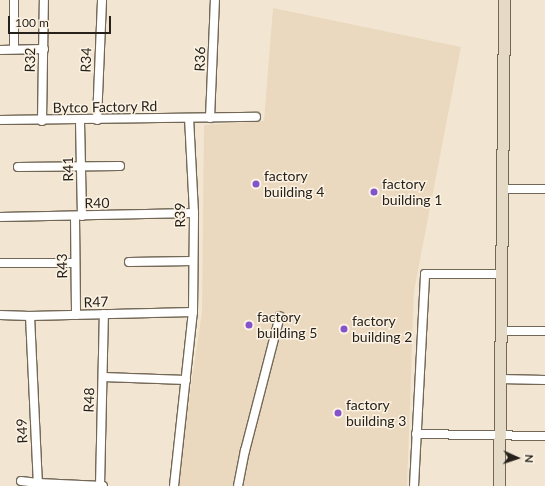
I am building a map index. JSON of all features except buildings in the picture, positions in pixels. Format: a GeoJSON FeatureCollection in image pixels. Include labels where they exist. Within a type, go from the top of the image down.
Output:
{"type":"FeatureCollection","features":[{"type":"Feature","properties":{"kind":"street"},"geometry":{"type":"LineString","coordinates":[[14,0],[14,50]]}},
{"type":"Feature","properties":{"kind":"street","name":"R32"},"geometry":{"type":"LineString","coordinates":[[42,121],[44,0]]}},
{"type":"Feature","properties":{"kind":"street","name":"R34"},"geometry":{"type":"LineString","coordinates":[[97,120],[102,0]]}},
{"type":"Feature","properties":{"kind":"street","name":"R36"},"geometry":{"type":"LineString","coordinates":[[210,118],[215,0]]}},
{"type":"Feature","properties":{"kind":"street"},"geometry":{"type":"LineString","coordinates":[[499,486],[504,0]]}},
{"type":"Feature","properties":{"kind":"street"},"geometry":{"type":"LineString","coordinates":[[0,50],[44,49]]}},
{"type":"Feature","properties":{"kind":"street","name":"Bytco Factory Rd"},"geometry":{"type":"LineString","coordinates":[[0,120],[42,121],[256,117]]}},
{"type":"Feature","properties":{"kind":"street","name":"R39"},"geometry":{"type":"LineString","coordinates":[[174,486],[193,312],[194,213],[189,118]]}},
{"type":"Feature","properties":{"kind":"street","name":"R41"},"geometry":{"type":"LineString","coordinates":[[79,216],[81,167],[80,120]]}},
{"type":"Feature","properties":{"kind":"street"},"geometry":{"type":"LineString","coordinates":[[18,167],[120,166]]}},
{"type":"Feature","properties":{"kind":"street"},"geometry":{"type":"LineString","coordinates":[[502,189],[545,189]]}},
{"type":"Feature","properties":{"kind":"street","name":"R40"},"geometry":{"type":"LineString","coordinates":[[0,217],[194,213]]}},
{"type":"Feature","properties":{"kind":"street","name":"R43"},"geometry":{"type":"LineString","coordinates":[[76,315],[75,263],[79,216]]}},
{"type":"Feature","properties":{"kind":"street"},"geometry":{"type":"LineString","coordinates":[[129,262],[193,261]]}},
{"type":"Feature","properties":{"kind":"street"},"geometry":{"type":"LineString","coordinates":[[0,263],[75,263]]}},
{"type":"Feature","properties":{"kind":"street"},"geometry":{"type":"LineString","coordinates":[[414,486],[425,274],[501,274]]}},
{"type":"Feature","properties":{"kind":"street","name":"R47"},"geometry":{"type":"LineString","coordinates":[[0,315],[30,316],[193,312]]}},
{"type":"Feature","properties":{"kind":"street","name":"R48"},"geometry":{"type":"LineString","coordinates":[[100,486],[104,314]]}},
{"type":"Feature","properties":{"kind":"street","name":"R49"},"geometry":{"type":"LineString","coordinates":[[30,316],[38,485]]}},
{"type":"Feature","properties":{"kind":"street"},"geometry":{"type":"LineString","coordinates":[[238,486],[245,451],[280,316]]}},
{"type":"Feature","properties":{"kind":"street"},"geometry":{"type":"LineString","coordinates":[[501,331],[545,331]]}},
{"type":"Feature","properties":{"kind":"street"},"geometry":{"type":"LineString","coordinates":[[103,377],[186,380]]}},
{"type":"Feature","properties":{"kind":"street"},"geometry":{"type":"LineString","coordinates":[[500,379],[545,380]]}},
{"type":"Feature","properties":{"kind":"street"},"geometry":{"type":"LineString","coordinates":[[416,434],[545,436]]}},
{"type":"Feature","properties":{"kind":"street"},"geometry":{"type":"LineString","coordinates":[[21,481],[38,485],[103,486]]}},
{"type":"Feature","properties":{"kind":"shaded area"},"geometry":{"type":"Polygon","coordinates":[[[273,8],[461,47],[414,291],[407,486],[176,486],[202,312],[204,125],[264,121],[273,8]]]}},
{"type":"Feature","properties":{"kind":"place","name":"factory building 4"},"geometry":{"type":"Point","coordinates":[256,184]}},
{"type":"Feature","properties":{"kind":"place","name":"factory building 1"},"geometry":{"type":"Point","coordinates":[374,192]}},
{"type":"Feature","properties":{"kind":"place","name":"factory building 5"},"geometry":{"type":"Point","coordinates":[249,325]}},
{"type":"Feature","properties":{"kind":"place","name":"factory building 2"},"geometry":{"type":"Point","coordinates":[344,329]}},
{"type":"Feature","properties":{"kind":"place","name":"factory building 3"},"geometry":{"type":"Point","coordinates":[338,413]}}]}
